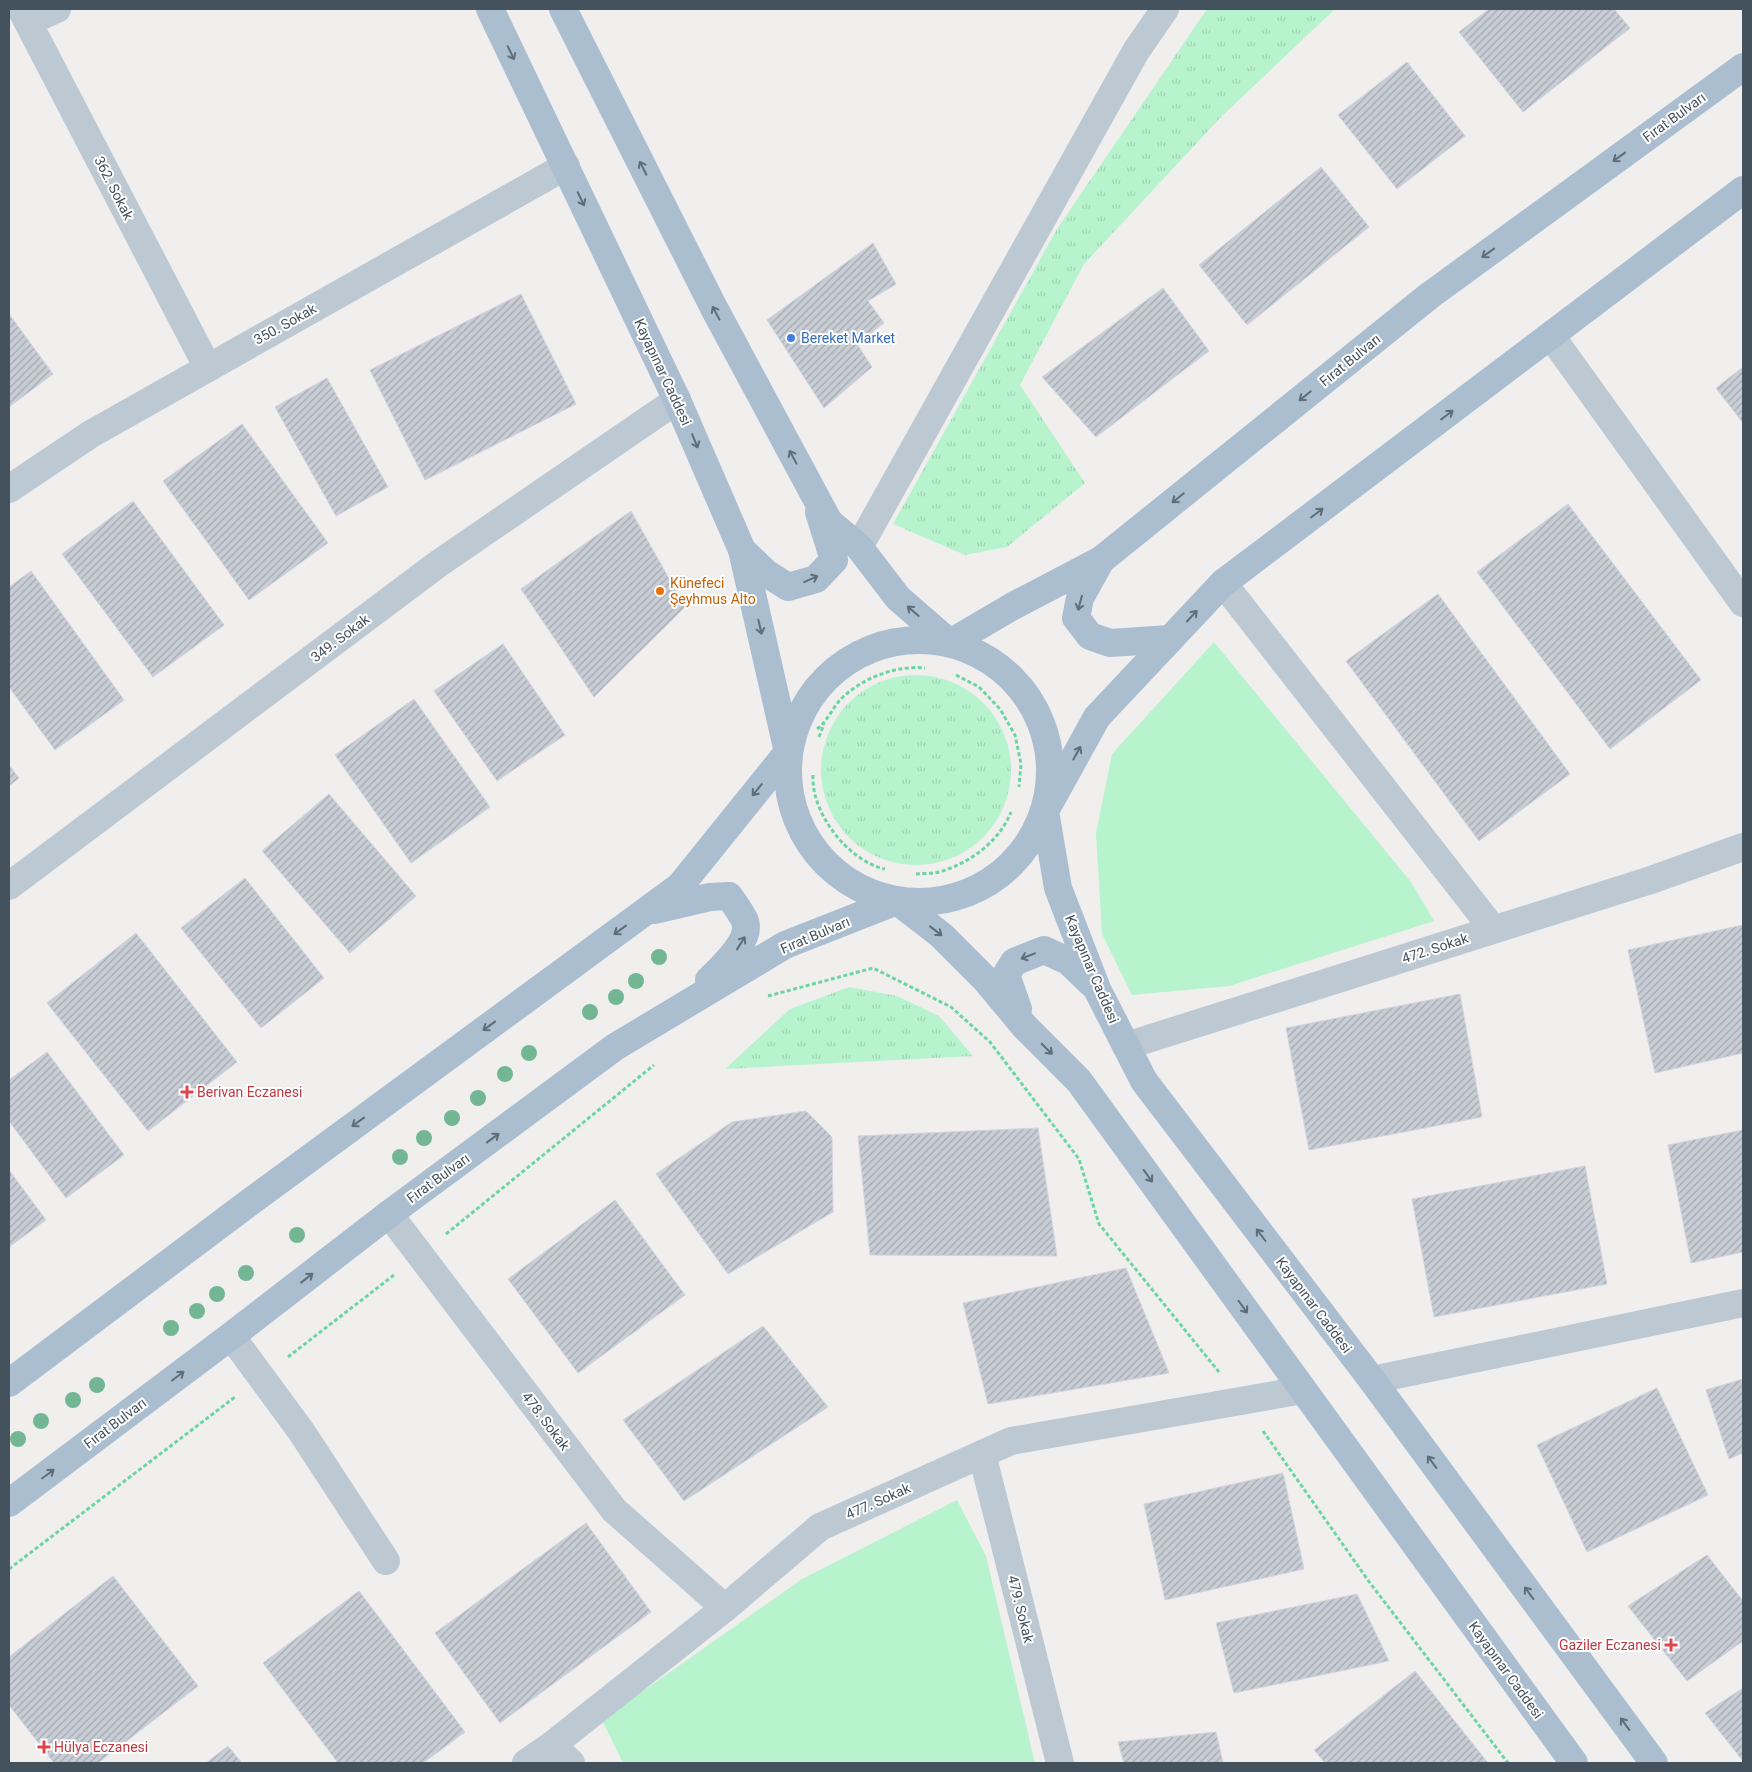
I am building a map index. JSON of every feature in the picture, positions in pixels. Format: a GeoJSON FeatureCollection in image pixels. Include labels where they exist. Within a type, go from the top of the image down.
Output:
{"type":"FeatureCollection","features":[{"type":"Feature","properties":{"kind":"main road","name":"Kayapınar Caddesi"},"geometry":{"type":"LineString","coordinates":[[490,9],[678,400],[742,550],[788,752]]}},
{"type":"Feature","properties":{"kind":"main road"},"geometry":{"type":"LineString","coordinates":[[563,9],[714,308],[829,522],[859,547],[898,598],[950,643]]}},
{"type":"Feature","properties":{"kind":"main road","name":"Fırat Bulvarı"},"geometry":{"type":"LineString","coordinates":[[950,643],[1013,606],[1101,560],[1429,296],[1743,66]]}},
{"type":"Feature","properties":{"kind":"main road"},"geometry":{"type":"LineString","coordinates":[[1045,811],[1052,768],[1043,725],[1022,688],[990,659],[950,643],[906,640],[864,651],[828,676],[801,710],[788,752],[788,793],[801,832],[825,865],[858,889],[897,901],[935,903],[971,893],[1003,873],[1029,845],[1045,811],[1097,717],[1223,583],[1743,190]]}},
{"type":"Feature","properties":{"kind":"main road"},"geometry":{"type":"LineString","coordinates":[[742,550],[766,573],[788,586],[816,579],[834,560],[814,494]]}},
{"type":"Feature","properties":{"kind":"main road"},"geometry":{"type":"LineString","coordinates":[[1101,560],[1080,598],[1076,618],[1090,636],[1110,642],[1170,639]]}},
{"type":"Feature","properties":{"kind":"main road"},"geometry":{"type":"LineString","coordinates":[[9,1382],[680,886],[788,752]]}},
{"type":"Feature","properties":{"kind":"main road","name":"Kayapınar Caddesi"},"geometry":{"type":"LineString","coordinates":[[1045,811],[1058,888],[1097,989],[1144,1081],[1372,1380],[1654,1763]]}},
{"type":"Feature","properties":{"kind":"main road"},"geometry":{"type":"LineString","coordinates":[[642,913],[710,897],[729,896],[746,921],[746,936],[734,954],[686,1005]]}},
{"type":"Feature","properties":{"kind":"main road","name":"Kayapınar Caddesi"},"geometry":{"type":"LineString","coordinates":[[897,901],[941,935],[985,979],[1025,1027],[1079,1081],[1574,1763]]}},
{"type":"Feature","properties":{"kind":"main road","name":"Fırat Bulvarı"},"geometry":{"type":"LineString","coordinates":[[9,1503],[389,1214],[615,1047],[784,945],[897,901]]}},
{"type":"Feature","properties":{"kind":"main road"},"geometry":{"type":"LineString","coordinates":[[1025,1027],[1006,976],[1014,962],[1044,950],[1068,961],[1097,989]]}},
{"type":"Feature","properties":{"kind":"street"},"geometry":{"type":"LineString","coordinates":[[25,16],[57,9]]}},
{"type":"Feature","properties":{"kind":"street"},"geometry":{"type":"LineString","coordinates":[[859,547],[1136,51],[1165,9]]}},
{"type":"Feature","properties":{"kind":"street","name":"362. Sokak"},"geometry":{"type":"LineString","coordinates":[[25,16],[208,368]]}},
{"type":"Feature","properties":{"kind":"street","name":"350. Sokak"},"geometry":{"type":"LineString","coordinates":[[9,489],[91,434],[566,166]]}},
{"type":"Feature","properties":{"kind":"street"},"geometry":{"type":"LineString","coordinates":[[1551,336],[1743,603]]}},
{"type":"Feature","properties":{"kind":"street","name":"349. Sokak"},"geometry":{"type":"LineString","coordinates":[[9,886],[438,564],[678,400]]}},
{"type":"Feature","properties":{"kind":"street"},"geometry":{"type":"LineString","coordinates":[[1223,583],[1493,929]]}},
{"type":"Feature","properties":{"kind":"street","name":"472. Sokak"},"geometry":{"type":"LineString","coordinates":[[1126,1046],[1651,880],[1743,847]]}},
{"type":"Feature","properties":{"kind":"street","name":"478. Sokak"},"geometry":{"type":"LineString","coordinates":[[389,1214],[614,1510],[725,1608]]}},
{"type":"Feature","properties":{"kind":"street"},"geometry":{"type":"LineString","coordinates":[[1372,1380],[1743,1303]]}},
{"type":"Feature","properties":{"kind":"street"},"geometry":{"type":"LineString","coordinates":[[231,1336],[301,1431],[386,1561]]}},
{"type":"Feature","properties":{"kind":"street","name":"477. Sokak"},"geometry":{"type":"LineString","coordinates":[[526,1763],[562,1754],[820,1526],[1011,1442],[1302,1390]]}},
{"type":"Feature","properties":{"kind":"street","name":"479. Sokak"},"geometry":{"type":"LineString","coordinates":[[982,1454],[1060,1763]]}},
{"type":"Feature","properties":{"kind":"path"},"geometry":{"type":"LineString","coordinates":[[818,742],[824,724],[841,699],[865,681],[893,670],[923,667],[933,669]]}},
{"type":"Feature","properties":{"kind":"path"},"geometry":{"type":"LineString","coordinates":[[952,673],[979,687],[1000,709],[1015,735],[1021,764],[1018,794]]}},
{"type":"Feature","properties":{"kind":"path"},"geometry":{"type":"LineString","coordinates":[[814,771],[813,781],[820,809],[834,834],[854,854],[880,868],[890,870]]}},
{"type":"Feature","properties":{"kind":"path"},"geometry":{"type":"LineString","coordinates":[[909,874],[938,872],[966,862],[989,845],[1007,822],[1014,804]]}},
{"type":"Feature","properties":{"kind":"path"},"geometry":{"type":"LineString","coordinates":[[762,999],[873,968],[951,1007],[990,1042],[1079,1159],[1099,1224],[1241,1400],[1370,1583],[1508,1763]]}},
{"type":"Feature","properties":{"kind":"path"},"geometry":{"type":"LineString","coordinates":[[9,1569],[420,1255],[656,1063]]}},
{"type":"Feature","properties":{"kind":"green space"},"geometry":{"type":"Polygon","coordinates":[[[1207,9],[1335,9],[1222,116],[1084,264],[1020,385],[1085,483],[1007,547],[965,555],[893,524],[1057,229],[1207,9]]]}},
{"type":"Feature","properties":{"kind":"green space"},"geometry":{"type":"Polygon","coordinates":[[[1214,642],[1411,882],[1434,921],[1229,986],[1132,995],[1102,934],[1096,833],[1112,754],[1214,642]]]}},
{"type":"Feature","properties":{"kind":"green space"},"geometry":{"type":"Polygon","coordinates":[[[916,675],[934,677],[952,683],[969,691],[983,703],[995,717],[1003,734],[1009,752],[1011,770],[1009,788],[1003,806],[995,823],[983,837],[969,849],[952,857],[934,863],[916,865],[898,863],[880,857],[863,849],[849,837],[837,823],[829,806],[823,788],[821,770],[823,752],[829,734],[837,717],[849,703],[863,691],[880,683],[898,677],[916,675]]]}},
{"type":"Feature","properties":{"kind":"green space"},"geometry":{"type":"Polygon","coordinates":[[[849,987],[897,996],[939,1016],[973,1056],[725,1069],[790,1009],[849,987]]]}},
{"type":"Feature","properties":{"kind":"green space"},"geometry":{"type":"Polygon","coordinates":[[[957,1500],[986,1556],[1035,1763],[624,1763],[622,1761],[602,1720],[802,1579],[957,1500]]]}},
{"type":"Feature","properties":{"kind":"building"},"geometry":{"type":"Polygon","coordinates":[[[1489,9],[1614,9],[1630,28],[1523,112],[1459,32],[1489,9]]]}},
{"type":"Feature","properties":{"kind":"building"},"geometry":{"type":"Polygon","coordinates":[[[1407,62],[1465,136],[1397,189],[1338,115],[1407,62]]]}},
{"type":"Feature","properties":{"kind":"building"},"geometry":{"type":"Polygon","coordinates":[[[1321,167],[1369,227],[1247,325],[1199,265],[1321,167]]]}},
{"type":"Feature","properties":{"kind":"building"},"geometry":{"type":"Polygon","coordinates":[[[873,243],[896,284],[868,301],[884,323],[857,344],[872,367],[824,408],[767,320],[873,243]]]}},
{"type":"Feature","properties":{"kind":"building"},"geometry":{"type":"Polygon","coordinates":[[[1163,288],[1209,351],[1096,437],[1042,377],[1163,288]]]}},
{"type":"Feature","properties":{"kind":"building"},"geometry":{"type":"Polygon","coordinates":[[[521,294],[576,404],[425,480],[370,370],[521,294]]]}},
{"type":"Feature","properties":{"kind":"building"},"geometry":{"type":"Polygon","coordinates":[[[9,314],[53,374],[9,407],[9,314]]]}},
{"type":"Feature","properties":{"kind":"building"},"geometry":{"type":"Polygon","coordinates":[[[1743,367],[1743,423],[1716,388],[1743,367]]]}},
{"type":"Feature","properties":{"kind":"building"},"geometry":{"type":"Polygon","coordinates":[[[327,378],[388,487],[336,516],[275,407],[327,378]]]}},
{"type":"Feature","properties":{"kind":"building"},"geometry":{"type":"Polygon","coordinates":[[[242,424],[328,543],[249,600],[163,481],[242,424]]]}},
{"type":"Feature","properties":{"kind":"building"},"geometry":{"type":"Polygon","coordinates":[[[133,501],[224,625],[153,677],[62,554],[133,501]]]}},
{"type":"Feature","properties":{"kind":"building"},"geometry":{"type":"Polygon","coordinates":[[[1568,504],[1701,680],[1610,749],[1477,572],[1568,504]]]}},
{"type":"Feature","properties":{"kind":"building"},"geometry":{"type":"Polygon","coordinates":[[[631,511],[685,607],[594,697],[521,589],[631,511]]]}},
{"type":"Feature","properties":{"kind":"building"},"geometry":{"type":"Polygon","coordinates":[[[31,571],[124,700],[55,750],[9,687],[9,587],[31,571]]]}},
{"type":"Feature","properties":{"kind":"building"},"geometry":{"type":"Polygon","coordinates":[[[1438,594],[1570,774],[1479,841],[1346,661],[1438,594]]]}},
{"type":"Feature","properties":{"kind":"building"},"geometry":{"type":"Polygon","coordinates":[[[503,644],[565,735],[497,781],[434,691],[503,644]]]}},
{"type":"Feature","properties":{"kind":"building"},"geometry":{"type":"Polygon","coordinates":[[[414,699],[490,807],[411,863],[335,755],[414,699]]]}},
{"type":"Feature","properties":{"kind":"building"},"geometry":{"type":"Polygon","coordinates":[[[9,765],[19,778],[9,786],[9,765]]]}},
{"type":"Feature","properties":{"kind":"building"},"geometry":{"type":"Polygon","coordinates":[[[329,794],[416,896],[350,953],[262,851],[329,794]]]}},
{"type":"Feature","properties":{"kind":"building"},"geometry":{"type":"Polygon","coordinates":[[[245,878],[324,978],[261,1028],[181,928],[245,878]]]}},
{"type":"Feature","properties":{"kind":"building"},"geometry":{"type":"Polygon","coordinates":[[[1743,925],[1743,1053],[1655,1073],[1628,950],[1743,925]]]}},
{"type":"Feature","properties":{"kind":"building"},"geometry":{"type":"Polygon","coordinates":[[[136,933],[237,1062],[148,1131],[47,1003],[136,933]]]}},
{"type":"Feature","properties":{"kind":"building"},"geometry":{"type":"Polygon","coordinates":[[[1460,994],[1482,1117],[1309,1150],[1286,1028],[1460,994]]]}},
{"type":"Feature","properties":{"kind":"building"},"geometry":{"type":"Polygon","coordinates":[[[47,1052],[124,1155],[66,1198],[9,1121],[9,1080],[47,1052]]]}},
{"type":"Feature","properties":{"kind":"building"},"geometry":{"type":"Polygon","coordinates":[[[806,1111],[832,1137],[833,1212],[728,1274],[656,1174],[732,1122],[806,1111]]]}},
{"type":"Feature","properties":{"kind":"building"},"geometry":{"type":"Polygon","coordinates":[[[1038,1128],[1057,1256],[870,1255],[858,1136],[1038,1128]]]}},
{"type":"Feature","properties":{"kind":"building"},"geometry":{"type":"Polygon","coordinates":[[[1743,1130],[1743,1252],[1691,1263],[1668,1145],[1743,1130]]]}},
{"type":"Feature","properties":{"kind":"building"},"geometry":{"type":"Polygon","coordinates":[[[1585,1166],[1607,1284],[1434,1317],[1412,1199],[1585,1166]]]}},
{"type":"Feature","properties":{"kind":"building"},"geometry":{"type":"Polygon","coordinates":[[[9,1170],[46,1220],[9,1247],[9,1170]]]}},
{"type":"Feature","properties":{"kind":"building"},"geometry":{"type":"Polygon","coordinates":[[[615,1200],[685,1295],[578,1373],[508,1279],[615,1200]]]}},
{"type":"Feature","properties":{"kind":"building"},"geometry":{"type":"Polygon","coordinates":[[[1126,1268],[1169,1373],[988,1404],[963,1303],[1126,1268]]]}},
{"type":"Feature","properties":{"kind":"building"},"geometry":{"type":"Polygon","coordinates":[[[763,1326],[828,1407],[684,1501],[623,1420],[763,1326]]]}},
{"type":"Feature","properties":{"kind":"building"},"geometry":{"type":"Polygon","coordinates":[[[1743,1379],[1743,1453],[1729,1459],[1706,1390],[1743,1379]]]}},
{"type":"Feature","properties":{"kind":"building"},"geometry":{"type":"Polygon","coordinates":[[[1657,1388],[1708,1495],[1587,1552],[1537,1445],[1657,1388]]]}},
{"type":"Feature","properties":{"kind":"building"},"geometry":{"type":"Polygon","coordinates":[[[1283,1473],[1304,1569],[1165,1600],[1144,1504],[1283,1473]]]}},
{"type":"Feature","properties":{"kind":"building"},"geometry":{"type":"Polygon","coordinates":[[[586,1523],[651,1612],[500,1723],[435,1633],[586,1523]]]}},
{"type":"Feature","properties":{"kind":"building"},"geometry":{"type":"Polygon","coordinates":[[[1707,1555],[1743,1601],[1743,1641],[1687,1681],[1628,1606],[1707,1555]]]}},
{"type":"Feature","properties":{"kind":"building"},"geometry":{"type":"Polygon","coordinates":[[[113,1576],[198,1686],[98,1763],[54,1763],[9,1705],[9,1657],[113,1576]]]}},
{"type":"Feature","properties":{"kind":"building"},"geometry":{"type":"Polygon","coordinates":[[[359,1591],[465,1732],[423,1763],[338,1763],[263,1663],[359,1591]]]}},
{"type":"Feature","properties":{"kind":"building"},"geometry":{"type":"Polygon","coordinates":[[[1357,1594],[1389,1661],[1234,1693],[1216,1623],[1357,1594]]]}},
{"type":"Feature","properties":{"kind":"building"},"geometry":{"type":"Polygon","coordinates":[[[1415,1671],[1488,1763],[1325,1763],[1314,1750],[1415,1671]]]}},
{"type":"Feature","properties":{"kind":"building"},"geometry":{"type":"Polygon","coordinates":[[[1743,1688],[1743,1761],[1705,1713],[1743,1688]]]}},
{"type":"Feature","properties":{"kind":"building"},"geometry":{"type":"Polygon","coordinates":[[[1216,1732],[1223,1763],[1124,1763],[1118,1742],[1216,1732]]]}},
{"type":"Feature","properties":{"kind":"building"},"geometry":{"type":"Polygon","coordinates":[[[228,1746],[242,1763],[206,1763],[228,1746]]]}},
{"type":"Feature","properties":{"kind":"place","name":"Bereket Market"},"geometry":{"type":"Point","coordinates":[791,338]}},
{"type":"Feature","properties":{"kind":"place","name":"Künefeci Şeyhmus Alto"},"geometry":{"type":"Point","coordinates":[660,591]}},
{"type":"Feature","properties":{"kind":"place","name":"Berivan Eczanesi"},"geometry":{"type":"Point","coordinates":[187,1092]}},
{"type":"Feature","properties":{"kind":"place","name":"Gaziler Eczanesi"},"geometry":{"type":"Point","coordinates":[1671,1645]}},
{"type":"Feature","properties":{"kind":"place","name":"Hülya Eczanesi"},"geometry":{"type":"Point","coordinates":[44,1747]}}]}
